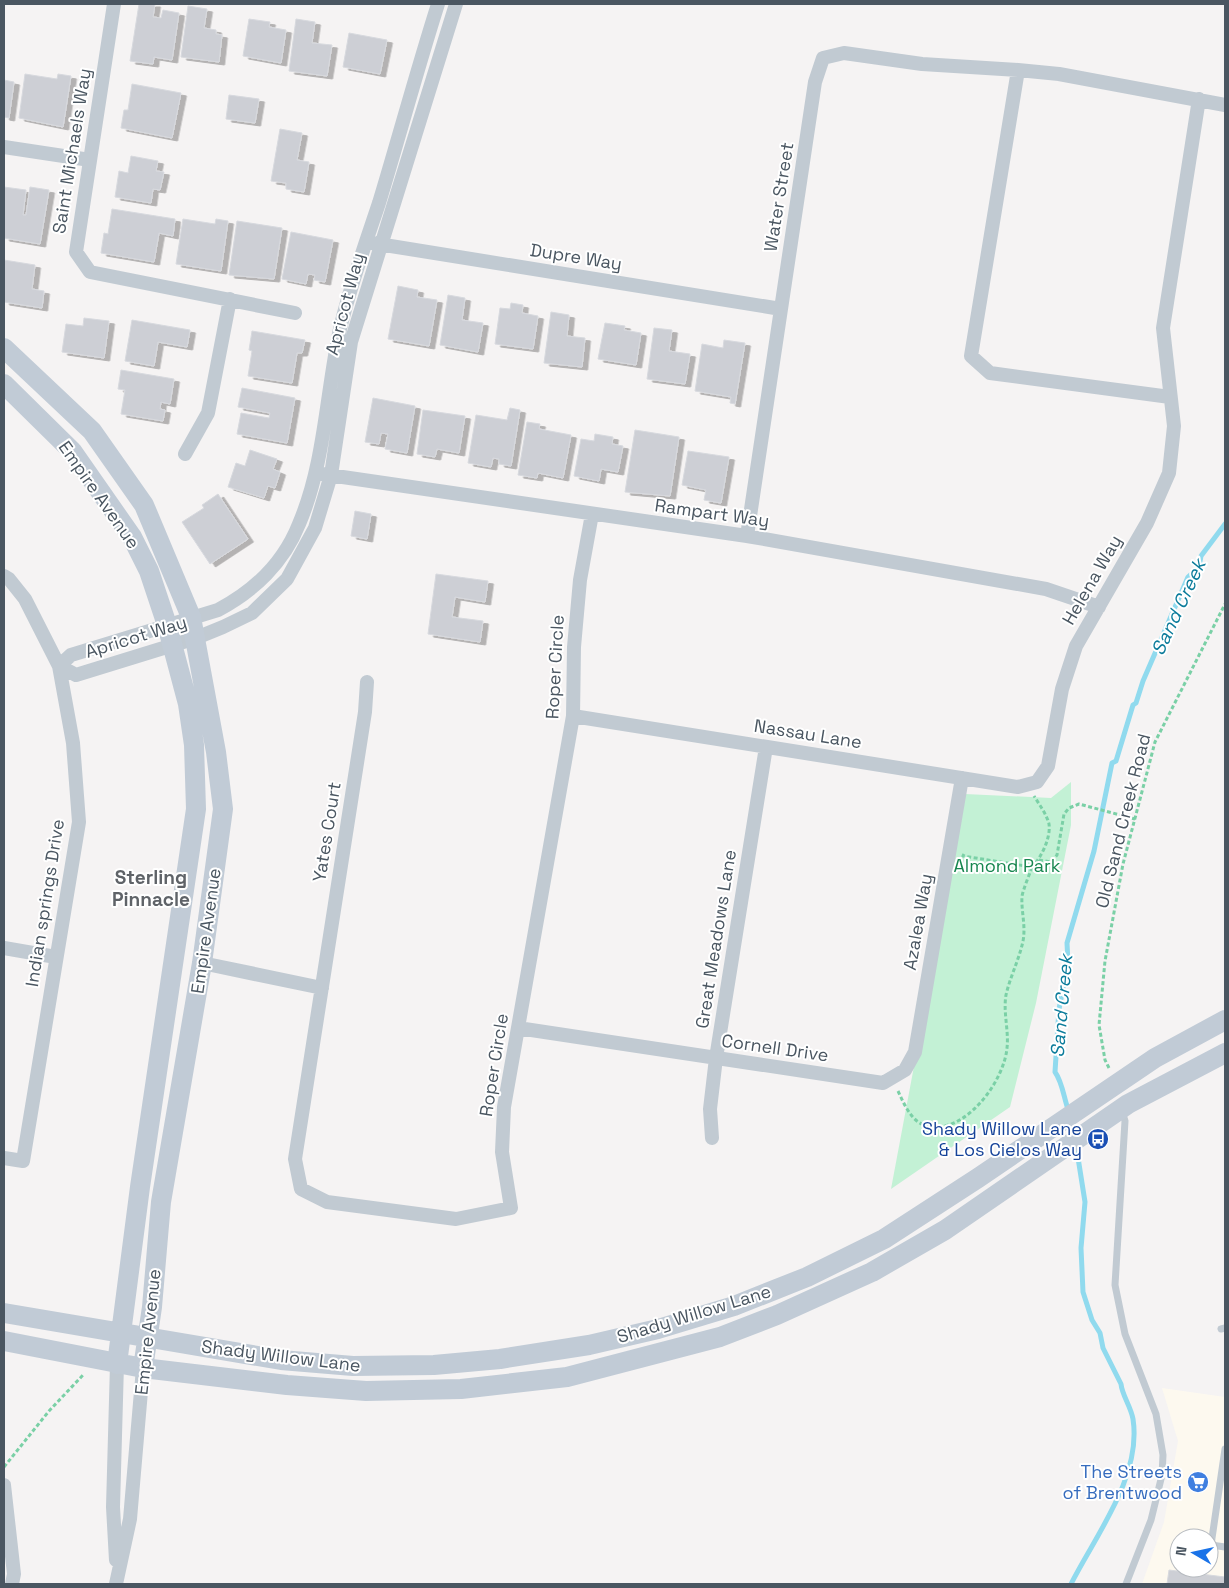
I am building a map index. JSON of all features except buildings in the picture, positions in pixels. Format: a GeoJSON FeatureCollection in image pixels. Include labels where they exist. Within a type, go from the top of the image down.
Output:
{"type":"FeatureCollection","features":[{"type":"Feature","properties":{"kind":"main road","name":"Empire Avenue"},"geometry":{"type":"LineString","coordinates":[[4,348],[92,430],[144,505],[191,617],[210,711],[223,809],[202,963],[162,1202],[152,1307],[143,1368]]}},
{"type":"Feature","properties":{"kind":"main road","name":"Empire Avenue"},"geometry":{"type":"LineString","coordinates":[[4,384],[72,451],[132,536],[149,571],[167,625],[188,704],[194,744],[196,809],[140,1186],[117,1364]]}},
{"type":"Feature","properties":{"kind":"main road","name":"Shady Willow Lane"},"geometry":{"type":"LineString","coordinates":[[4,1313],[281,1360],[353,1366],[434,1365],[500,1359],[612,1340],[658,1330],[734,1306],[807,1277],[884,1238],[1044,1134],[1155,1058],[1225,1020]]}},
{"type":"Feature","properties":{"kind":"main road","name":"Shady Willow Lane"},"geometry":{"type":"LineString","coordinates":[[4,1341],[143,1368],[287,1385],[366,1391],[470,1388],[566,1377],[720,1337],[830,1292],[872,1272],[945,1230],[1114,1114],[1225,1053]]}},
{"type":"Feature","properties":{"kind":"main road"},"geometry":{"type":"LineString","coordinates":[[612,1340],[617,1364]]}},
{"type":"Feature","properties":{"kind":"street","name":"Saint Michaels Way"},"geometry":{"type":"LineString","coordinates":[[114,4],[76,252],[90,272],[295,312]]}},
{"type":"Feature","properties":{"kind":"street"},"geometry":{"type":"LineString","coordinates":[[434,4],[455,7]]}},
{"type":"Feature","properties":{"kind":"street","name":"Apricot Way"},"geometry":{"type":"LineString","coordinates":[[434,4],[365,242],[351,283],[340,330],[316,473],[299,525],[276,564],[257,584],[238,599],[218,610],[71,655],[59,666],[76,675],[196,638],[252,613],[287,579],[315,528],[331,474],[351,342],[455,7]]}},
{"type":"Feature","properties":{"kind":"street","name":"Water Street"},"geometry":{"type":"LineString","coordinates":[[747,536],[815,82],[823,58],[844,53],[922,64],[1018,70]]}},
{"type":"Feature","properties":{"kind":"street"},"geometry":{"type":"LineString","coordinates":[[1170,397],[990,373],[971,356],[1018,70],[1059,74],[1225,105]]}},
{"type":"Feature","properties":{"kind":"street","name":"Helena Way"},"geometry":{"type":"LineString","coordinates":[[1032,783],[1048,766],[1062,689],[1076,646],[1147,523],[1169,473],[1174,426],[1163,328],[1199,100]]}},
{"type":"Feature","properties":{"kind":"street"},"geometry":{"type":"LineString","coordinates":[[4,147],[90,160]]}},
{"type":"Feature","properties":{"kind":"street","name":"Dupre Way"},"geometry":{"type":"LineString","coordinates":[[365,242],[781,309]]}},
{"type":"Feature","properties":{"kind":"street"},"geometry":{"type":"LineString","coordinates":[[185,454],[208,413],[230,299]]}},
{"type":"Feature","properties":{"kind":"street","name":"Rampart Way"},"geometry":{"type":"LineString","coordinates":[[316,473],[747,536],[1046,589],[1098,607]]}},
{"type":"Feature","properties":{"kind":"street","name":"Roper Circle"},"geometry":{"type":"LineString","coordinates":[[322,988],[295,1159],[301,1189],[327,1202],[456,1219],[511,1208],[502,1152],[504,1116],[573,716],[575,638],[580,580],[592,514]]}},
{"type":"Feature","properties":{"kind":"street","name":"Indian springs Drive"},"geometry":{"type":"LineString","coordinates":[[4,576],[9,579],[25,599],[59,666],[73,743],[79,822],[23,1161],[4,1158]]}},
{"type":"Feature","properties":{"kind":"street","name":"Yates Court"},"geometry":{"type":"LineString","coordinates":[[322,988],[365,712],[367,682]]}},
{"type":"Feature","properties":{"kind":"street","name":"Nassau Lane"},"geometry":{"type":"LineString","coordinates":[[573,716],[1018,787],[1032,783]]}},
{"type":"Feature","properties":{"kind":"street","name":"Great Meadows Lane"},"geometry":{"type":"LineString","coordinates":[[712,1138],[710,1109],[716,1058],[766,747]]}},
{"type":"Feature","properties":{"kind":"street","name":"Azalea Way"},"geometry":{"type":"LineString","coordinates":[[905,1070],[915,1052],[962,778]]}},
{"type":"Feature","properties":{"kind":"street"},"geometry":{"type":"LineString","coordinates":[[4,948],[56,957]]}},
{"type":"Feature","properties":{"kind":"street"},"geometry":{"type":"LineString","coordinates":[[202,963],[322,988]]}},
{"type":"Feature","properties":{"kind":"street","name":"Cornell Drive"},"geometry":{"type":"LineString","coordinates":[[518,1028],[883,1082],[905,1070]]}},
{"type":"Feature","properties":{"kind":"street","name":"Empire Avenue"},"geometry":{"type":"LineString","coordinates":[[116,1580],[114,1507],[117,1364]]}},
{"type":"Feature","properties":{"kind":"street","name":"Empire Avenue"},"geometry":{"type":"LineString","coordinates":[[116,1580],[130,1519],[143,1368]]}},
{"type":"Feature","properties":{"kind":"street"},"geometry":{"type":"LineString","coordinates":[[4,1485],[14,1574],[12,1584]]}},
{"type":"Feature","properties":{"kind":"lane"},"geometry":{"type":"LineString","coordinates":[[1114,1114],[1125,1121],[1115,1285],[1124,1334],[1156,1414],[1163,1455],[1162,1475],[1151,1520],[1126,1584]]}},
{"type":"Feature","properties":{"kind":"lane"},"geometry":{"type":"LineString","coordinates":[[1225,1449],[1211,1545],[1225,1547]]}},
{"type":"Feature","properties":{"kind":"path","name":"Old Sand Creek Road"},"geometry":{"type":"LineString","coordinates":[[1105,1060],[1099,1024],[1105,961],[1123,864],[1156,742],[1225,604]]}},
{"type":"Feature","properties":{"kind":"path"},"geometry":{"type":"LineString","coordinates":[[892,1077],[907,1109],[916,1121],[928,1127],[943,1127],[971,1112],[995,1084],[1004,1064],[1007,1048],[1006,996],[1025,929],[1022,918],[1022,895],[1032,867],[1039,860],[1049,825],[1032,783]]}},
{"type":"Feature","properties":{"kind":"path"},"geometry":{"type":"LineString","coordinates":[[1039,860],[1051,862],[1057,855],[1064,814],[1069,808],[1079,804],[1135,819]]}},
{"type":"Feature","properties":{"kind":"path"},"geometry":{"type":"LineString","coordinates":[[965,847],[963,856],[1032,867]]}},
{"type":"Feature","properties":{"kind":"path"},"geometry":{"type":"LineString","coordinates":[[4,1467],[55,1404],[81,1376],[90,1373]]}},
{"type":"Feature","properties":{"kind":"shaded area","name":"The Streets of Brentwood"},"geometry":{"type":"Polygon","coordinates":[[[1162,1388],[1225,1397],[1225,1584],[1142,1584],[1164,1522],[1178,1441],[1162,1388]]]}},
{"type":"Feature","properties":{"kind":"green space","name":"Almond Park"},"geometry":{"type":"Polygon","coordinates":[[[1071,782],[1071,825],[1036,1003],[1010,1107],[891,1189],[965,794],[1051,798],[1071,782]]]}},
{"type":"Feature","properties":{"kind":"waterway","name":"Sand Creek"},"geometry":{"type":"LineString","coordinates":[[1069,1112],[1060,1081],[1055,1072],[1059,1009],[1068,963],[1067,943],[1094,851],[1112,763],[1116,761],[1133,705],[1136,703],[1143,681],[1188,577],[1199,567],[1201,556],[1225,524]]}},
{"type":"Feature","properties":{"kind":"waterway","name":"Sand Creek"},"geometry":{"type":"LineString","coordinates":[[1071,1584],[1104,1526],[1124,1484],[1134,1441],[1133,1419],[1130,1410],[1121,1384],[1103,1348],[1100,1333],[1092,1320],[1083,1292],[1081,1248],[1085,1202],[1076,1145]]}},
{"type":"Feature","properties":{"kind":"place","name":"Shady Willow Lane & Los Cielos Way"},"geometry":{"type":"Point","coordinates":[1098,1139]}},
{"type":"Feature","properties":{"kind":"place","name":"The Streets of Brentwood"},"geometry":{"type":"Point","coordinates":[1198,1482]}},
{"type":"Feature","properties":{"kind":"district","name":"Sterling Pinnacle"},"geometry":{"type":"Point","coordinates":[151,888]}}]}
